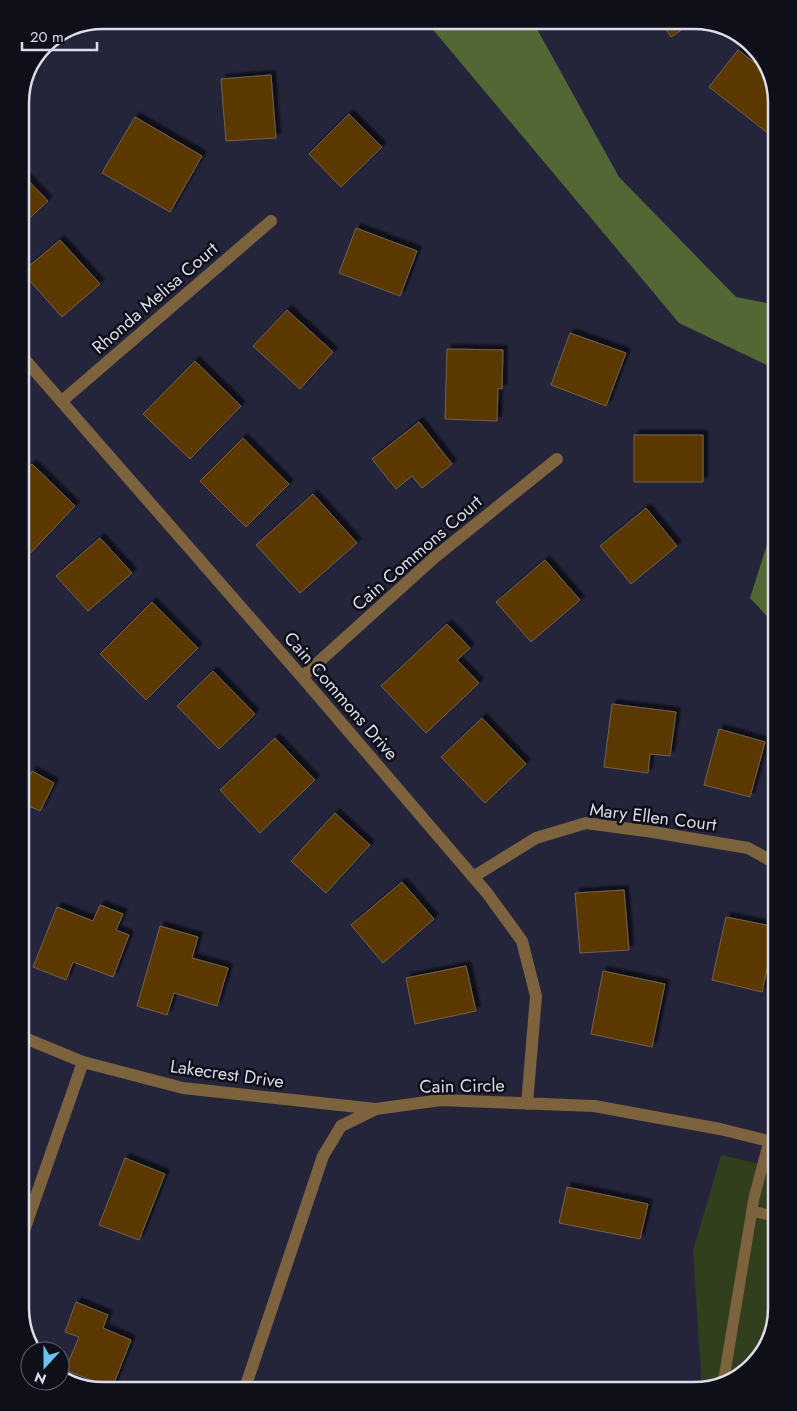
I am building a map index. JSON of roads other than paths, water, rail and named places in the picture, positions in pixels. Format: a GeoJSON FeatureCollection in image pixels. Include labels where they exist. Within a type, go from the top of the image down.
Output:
{"type":"FeatureCollection","features":[{"type":"Feature","properties":{"kind":"street","name":"Rhonda Melisa Court"},"geometry":{"type":"LineString","coordinates":[[62,402],[272,221]]}},
{"type":"Feature","properties":{"kind":"street","name":"Cain Commons Drive"},"geometry":{"type":"LineString","coordinates":[[29,364],[302,677],[473,877],[522,941],[536,996],[527,1104]]}},
{"type":"Feature","properties":{"kind":"street","name":"Cain Commons Court"},"geometry":{"type":"LineString","coordinates":[[302,677],[435,557],[557,459]]}},
{"type":"Feature","properties":{"kind":"street","name":"Mary Ellen Court"},"geometry":{"type":"LineString","coordinates":[[473,877],[536,838],[586,823],[748,848],[768,859]]}},
{"type":"Feature","properties":{"kind":"street","name":"Lakecrest Drive"},"geometry":{"type":"LineString","coordinates":[[29,1040],[83,1062],[182,1088],[376,1109]]}},
{"type":"Feature","properties":{"kind":"street"},"geometry":{"type":"LineString","coordinates":[[29,1216],[83,1062]]}},
{"type":"Feature","properties":{"kind":"street","name":"Cain Circle"},"geometry":{"type":"LineString","coordinates":[[247,1382],[323,1156],[341,1126],[376,1109],[440,1100],[594,1106],[720,1129],[768,1141]]}},
{"type":"Feature","properties":{"kind":"lane"},"geometry":{"type":"LineString","coordinates":[[724,1376],[754,1198],[768,1157]]}},
{"type":"Feature","properties":{"kind":"lane"},"geometry":{"type":"LineString","coordinates":[[752,1211],[768,1215]]}}]}
